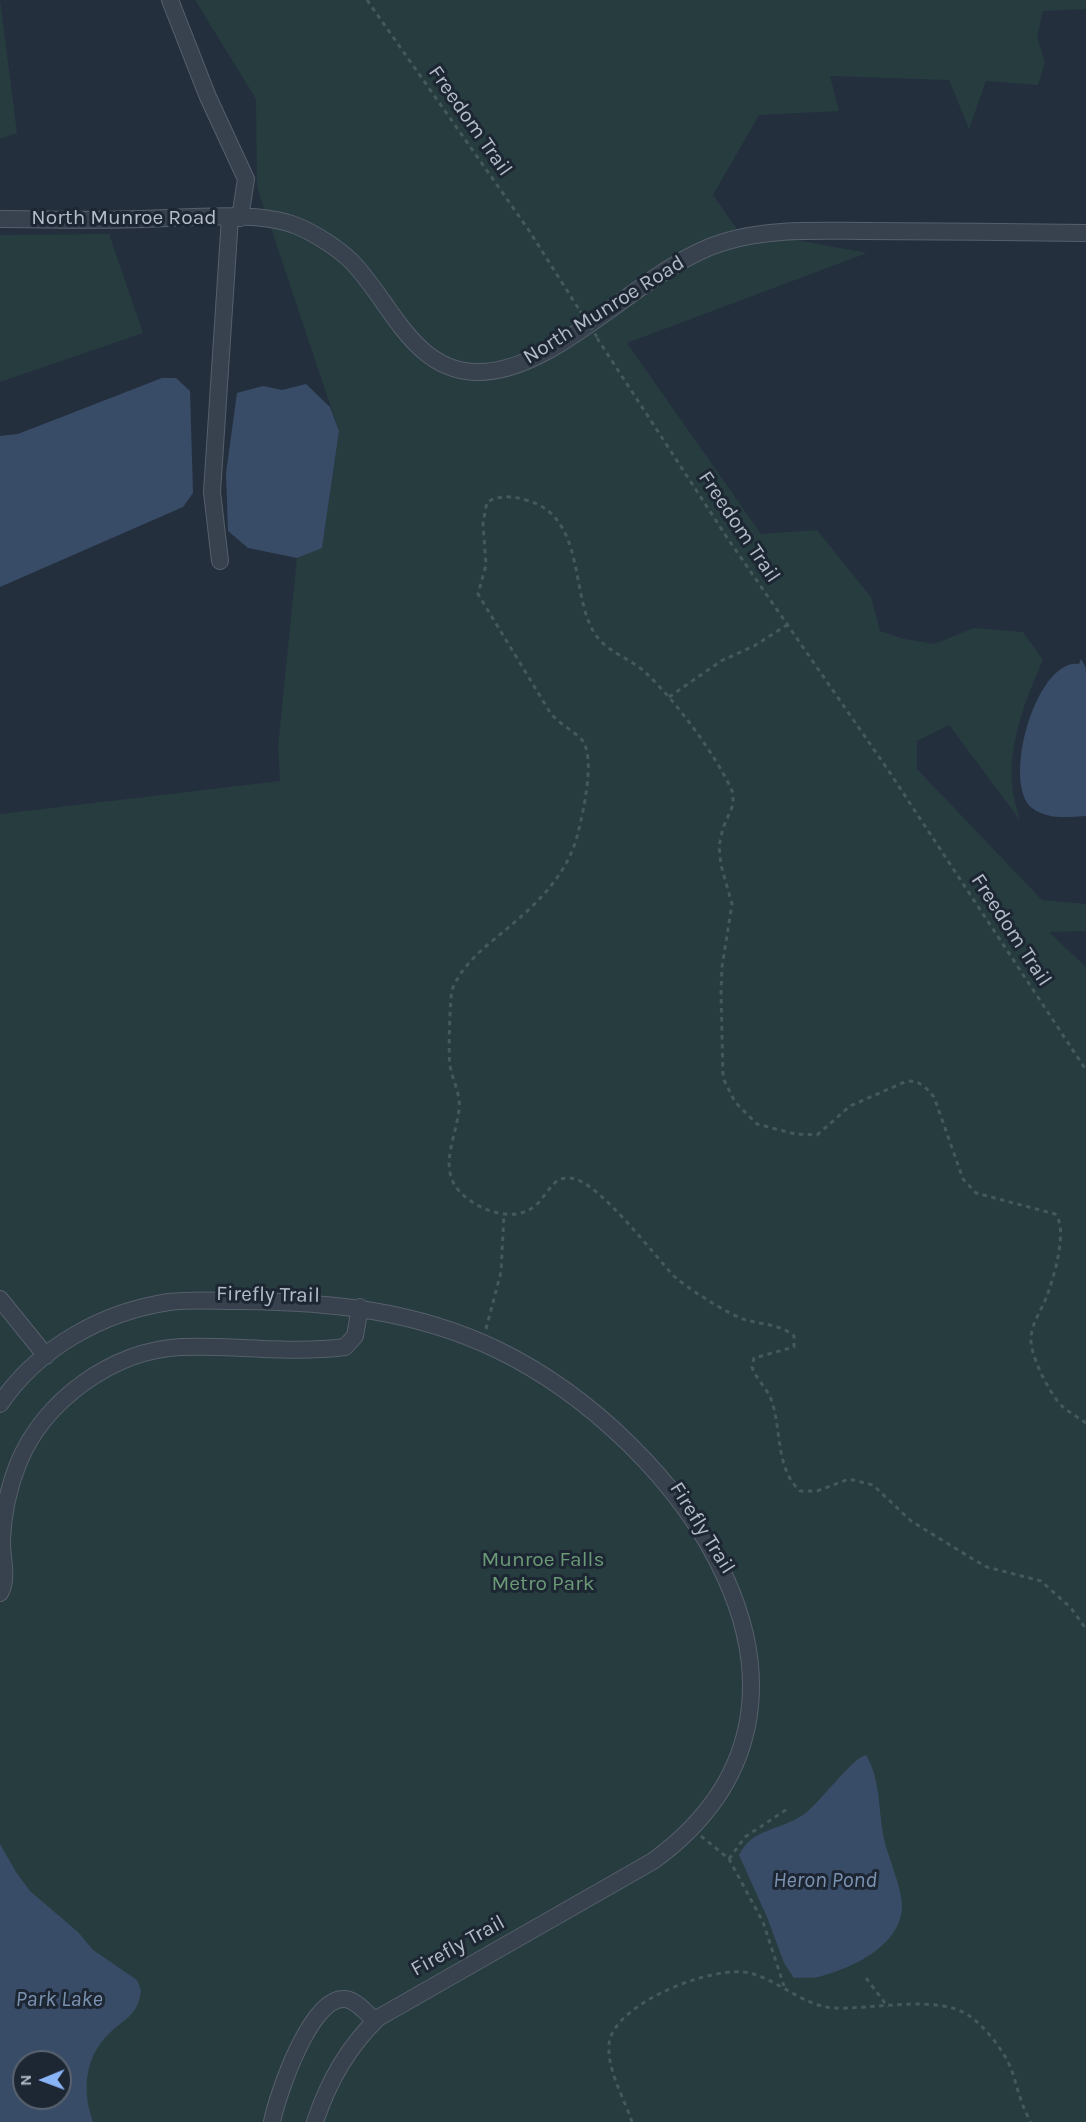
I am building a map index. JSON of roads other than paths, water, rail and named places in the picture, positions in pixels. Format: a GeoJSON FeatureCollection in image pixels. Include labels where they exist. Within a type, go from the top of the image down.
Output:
{"type":"FeatureCollection","features":[{"type":"Feature","properties":{"kind":"street"},"geometry":{"type":"LineString","coordinates":[[170,0],[208,97],[246,179],[235,218],[212,492],[220,561]]}},
{"type":"Feature","properties":{"kind":"street","name":"North Munroe Road"},"geometry":{"type":"LineString","coordinates":[[0,219],[235,218],[271,219],[297,226],[350,260],[422,350],[439,363],[459,371],[478,372],[502,370],[551,349],[678,262],[707,247],[734,239],[783,231],[1086,233]]}},
{"type":"Feature","properties":{"kind":"street"},"geometry":{"type":"LineString","coordinates":[[0,1299],[46,1356]]}},
{"type":"Feature","properties":{"kind":"street"},"geometry":{"type":"LineString","coordinates":[[2,1396],[69,1338],[114,1316],[168,1302],[308,1302],[360,1307],[432,1324],[482,1343],[548,1378],[584,1404],[630,1444],[682,1506],[717,1563],[740,1613],[751,1666],[747,1724],[728,1779],[708,1810],[670,1848],[629,1876],[404,2001],[375,2021],[356,2041],[332,2078],[315,2122]]}},
{"type":"Feature","properties":{"kind":"street"},"geometry":{"type":"LineString","coordinates":[[0,1593],[4,1580],[2,1540],[4,1519],[19,1462],[41,1424],[60,1401],[79,1386],[114,1366],[164,1349],[345,1347],[355,1336],[360,1307]]}},
{"type":"Feature","properties":{"kind":"street"},"geometry":{"type":"LineString","coordinates":[[272,2122],[284,2076],[297,2048],[331,2003],[345,1999],[353,2002],[375,2021]]}},
{"type":"Feature","properties":{"kind":"water"},"geometry":{"type":"Polygon","coordinates":[[[162,378],[176,378],[190,391],[193,493],[183,507],[0,587],[0,436],[18,434],[162,378]]]}},
{"type":"Feature","properties":{"kind":"water"},"geometry":{"type":"Polygon","coordinates":[[[306,384],[330,407],[339,431],[322,548],[297,558],[248,548],[228,531],[226,473],[237,393],[263,386],[282,390],[306,384]]]}},
{"type":"Feature","properties":{"kind":"water"},"geometry":{"type":"Polygon","coordinates":[[[1081,659],[1086,668],[1086,816],[1051,816],[1032,808],[1023,794],[1020,774],[1022,750],[1037,700],[1049,680],[1063,667],[1079,664],[1081,659]]]}},
{"type":"Feature","properties":{"kind":"water","name":"Heron Pond"},"geometry":{"type":"Polygon","coordinates":[[[866,1755],[874,1775],[884,1839],[900,1890],[902,1905],[900,1919],[894,1932],[885,1943],[861,1960],[822,1976],[794,1978],[784,1963],[767,1917],[739,1855],[744,1846],[759,1835],[803,1815],[853,1764],[866,1755]]]}},
{"type":"Feature","properties":{"kind":"water","name":"Park Lake"},"geometry":{"type":"Polygon","coordinates":[[[0,1844],[30,1891],[78,1932],[93,1950],[137,1980],[141,1990],[136,2008],[104,2039],[91,2060],[87,2097],[93,2122],[0,2122],[0,1844]]]}},
{"type":"Feature","properties":{"kind":"park label","name":"Munroe Falls Metro Park"},"geometry":{"type":"Point","coordinates":[543,1572]}}]}
